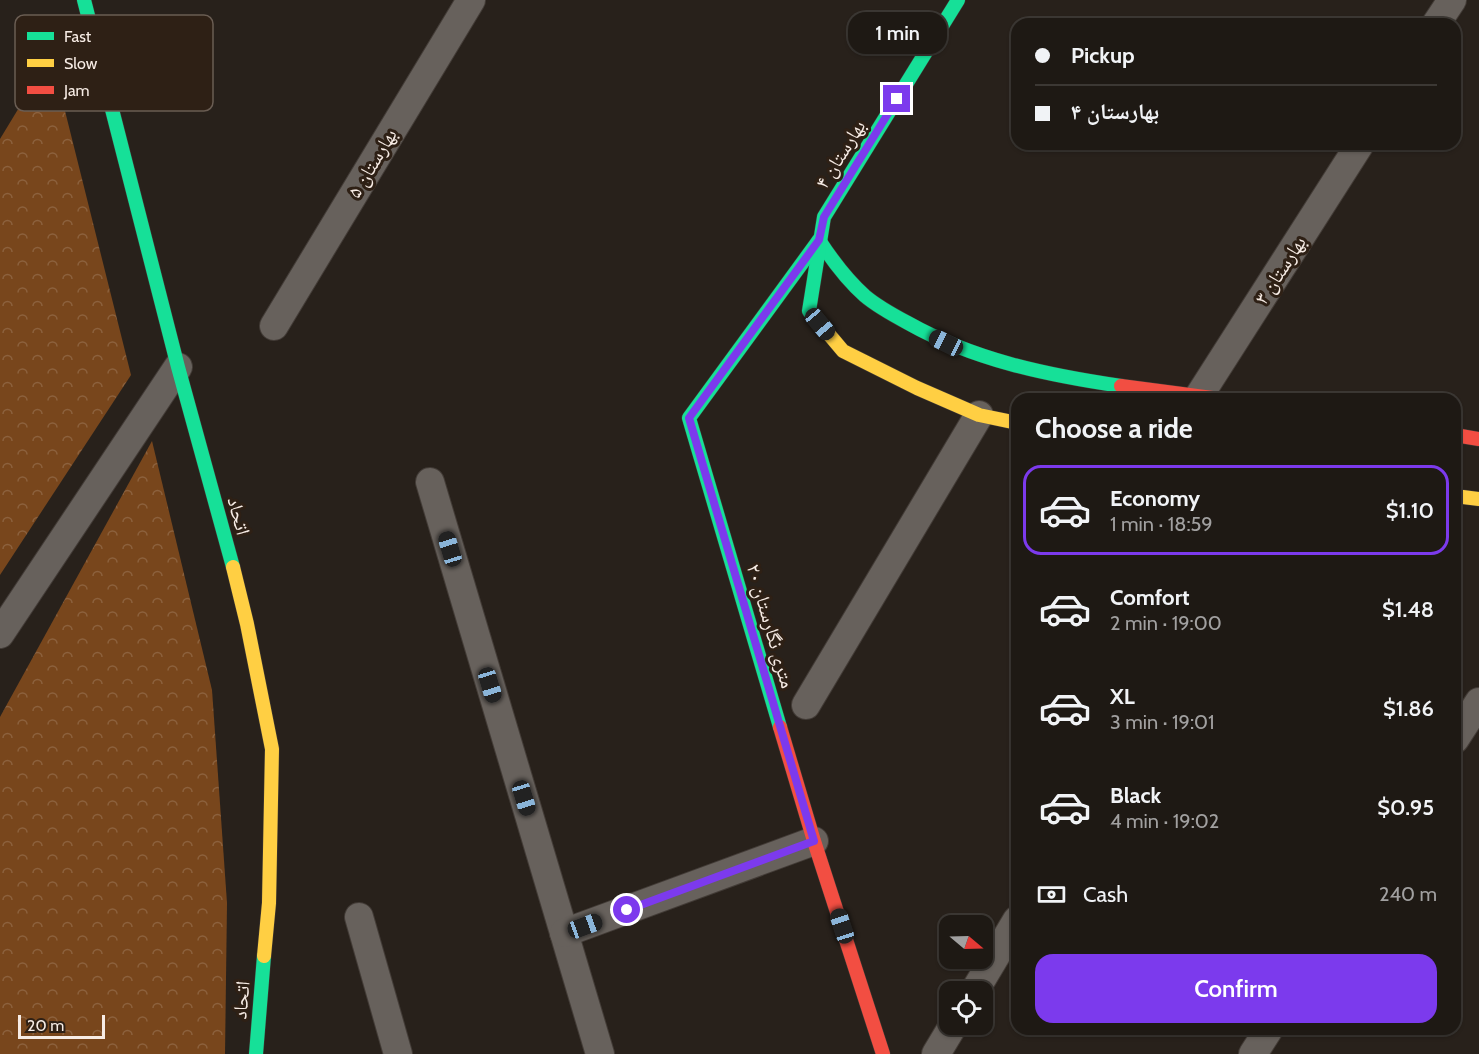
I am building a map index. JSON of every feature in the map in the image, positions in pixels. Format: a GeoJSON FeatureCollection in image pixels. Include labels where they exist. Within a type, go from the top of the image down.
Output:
{"type":"FeatureCollection","features":[{"type":"Feature","properties":{"kind":"street","name":"اتحاد"},"geometry":{"type":"LineString","coordinates":[[84,0],[88,15]]}},
{"type":"Feature","properties":{"kind":"street","name":"بهارستان ۵"},"geometry":{"type":"LineString","coordinates":[[274,326],[471,0]]}},
{"type":"Feature","properties":{"kind":"street","name":"بهارستان ۴"},"geometry":{"type":"LineString","coordinates":[[819,240],[824,217],[958,0]]}},
{"type":"Feature","properties":{"kind":"street"},"geometry":{"type":"LineString","coordinates":[[1440,18],[1452,0]]}},
{"type":"Feature","properties":{"kind":"street","name":"اتحاد"},"geometry":{"type":"LineString","coordinates":[[112,111],[178,367],[231,559],[247,624],[272,749],[269,903],[256,1054]]}},
{"type":"Feature","properties":{"kind":"street","name":"بهارستان ۳"},"geometry":{"type":"LineString","coordinates":[[1212,393],[1356,150]]}},
{"type":"Feature","properties":{"kind":"street"},"geometry":{"type":"LineString","coordinates":[[819,240],[838,268],[866,297],[912,327],[963,352],[1024,369],[1087,381],[1179,393]]}},
{"type":"Feature","properties":{"kind":"street"},"geometry":{"type":"LineString","coordinates":[[819,240],[809,311],[843,351],[917,388],[979,415],[1011,422]]}},
{"type":"Feature","properties":{"kind":"street","name":"۲۰ متری نگارستان"},"geometry":{"type":"LineString","coordinates":[[819,240],[689,418],[814,841],[883,1054]]}},
{"type":"Feature","properties":{"kind":"street"},"geometry":{"type":"LineString","coordinates":[[0,634],[178,367]]}},
{"type":"Feature","properties":{"kind":"street"},"geometry":{"type":"LineString","coordinates":[[806,705],[979,415]]}},
{"type":"Feature","properties":{"kind":"street"},"geometry":{"type":"LineString","coordinates":[[1461,436],[1479,439]]}},
{"type":"Feature","properties":{"kind":"street"},"geometry":{"type":"LineString","coordinates":[[430,482],[600,1054]]}},
{"type":"Feature","properties":{"kind":"street"},"geometry":{"type":"LineString","coordinates":[[1461,497],[1479,499]]}},
{"type":"Feature","properties":{"kind":"street"},"geometry":{"type":"LineString","coordinates":[[564,933],[814,841]]}},
{"type":"Feature","properties":{"kind":"street"},"geometry":{"type":"LineString","coordinates":[[359,917],[398,1054]]}},
{"type":"Feature","properties":{"kind":"street"},"geometry":{"type":"LineString","coordinates":[[981,981],[1011,930]]}},
{"type":"Feature","properties":{"kind":"street"},"geometry":{"type":"LineString","coordinates":[[936,1054],[947,1035]]}},
{"type":"Feature","properties":{"kind":"street"},"geometry":{"type":"LineString","coordinates":[[1253,1054],[1265,1035]]}},
{"type":"Feature","properties":{"kind":"green space"},"geometry":{"type":"Polygon","coordinates":[[[17,111],[65,111],[131,375],[0,575],[0,139],[17,111]]]}},
{"type":"Feature","properties":{"kind":"green space"},"geometry":{"type":"Polygon","coordinates":[[[152,441],[212,690],[227,903],[225,1054],[0,1054],[0,717],[152,441]]]}},
{"type":"Feature","properties":{"kind":"traffic: fast"},"geometry":{"type":"LineString","coordinates":[[84,0],[88,15]]}},
{"type":"Feature","properties":{"kind":"traffic: fast"},"geometry":{"type":"LineString","coordinates":[[827,332],[809,311],[824,217],[958,0]]}},
{"type":"Feature","properties":{"kind":"traffic: fast"},"geometry":{"type":"LineString","coordinates":[[112,111],[178,367],[233,567]]}},
{"type":"Feature","properties":{"kind":"traffic: fast"},"geometry":{"type":"LineString","coordinates":[[780,727],[689,418],[819,240]]}},
{"type":"Feature","properties":{"kind":"traffic: fast"},"geometry":{"type":"LineString","coordinates":[[819,240],[840,270],[865,296],[891,314],[933,336],[1011,364],[1065,377],[1121,386]]}},
{"type":"Feature","properties":{"kind":"traffic: fast"},"geometry":{"type":"LineString","coordinates":[[256,1054],[264,956]]}},
{"type":"Feature","properties":{"kind":"traffic: slow"},"geometry":{"type":"LineString","coordinates":[[827,332],[843,351],[917,388],[979,415],[1011,422]]}},
{"type":"Feature","properties":{"kind":"traffic: slow"},"geometry":{"type":"LineString","coordinates":[[1461,497],[1479,499]]}},
{"type":"Feature","properties":{"kind":"traffic: slow"},"geometry":{"type":"LineString","coordinates":[[233,567],[272,749],[269,903],[264,956]]}},
{"type":"Feature","properties":{"kind":"traffic: jam"},"geometry":{"type":"LineString","coordinates":[[1121,386],[1174,393]]}},
{"type":"Feature","properties":{"kind":"traffic: jam"},"geometry":{"type":"LineString","coordinates":[[1461,436],[1479,439]]}},
{"type":"Feature","properties":{"kind":"traffic: jam"},"geometry":{"type":"LineString","coordinates":[[780,727],[814,841],[883,1054]]}},
{"type":"Feature","properties":{"kind":"route"},"geometry":{"type":"LineString","coordinates":[[627,910],[814,841],[689,418],[819,240],[824,217],[897,99]]}}]}
